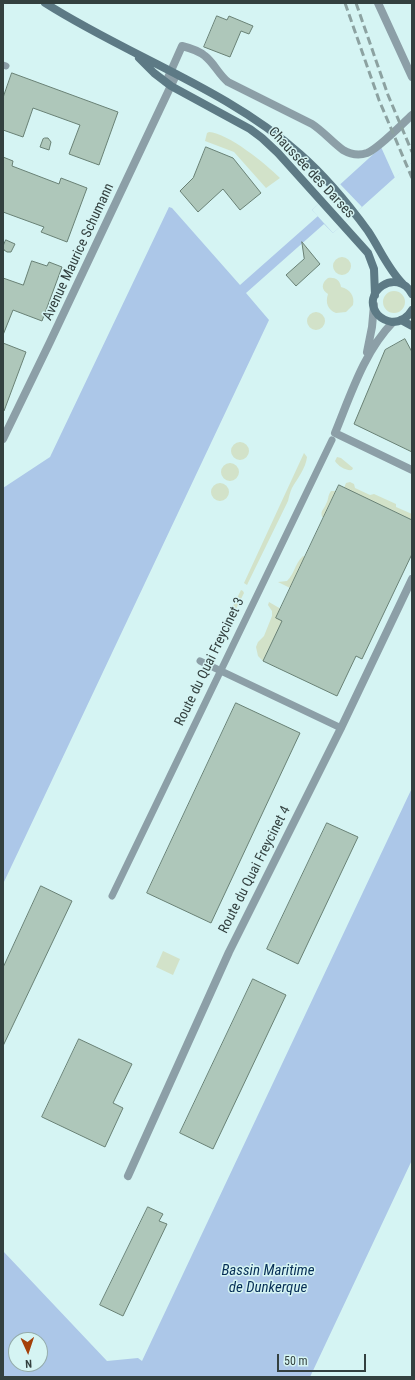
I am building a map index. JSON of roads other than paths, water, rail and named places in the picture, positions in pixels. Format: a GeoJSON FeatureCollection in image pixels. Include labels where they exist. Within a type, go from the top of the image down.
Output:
{"type":"FeatureCollection","features":[{"type":"Feature","properties":{"kind":"main road","name":"Chaussée des Darses"},"geometry":{"type":"LineString","coordinates":[[46,3],[78,23],[239,109],[275,133],[301,155],[330,185],[361,222],[378,246],[393,273],[412,294]]}},
{"type":"Feature","properties":{"kind":"main road","name":"Chaussée des Darses"},"geometry":{"type":"LineString","coordinates":[[133,52],[154,73],[168,84],[256,134],[278,153],[365,250],[374,266],[374,305]]}},
{"type":"Feature","properties":{"kind":"main road"},"geometry":{"type":"LineString","coordinates":[[375,295],[380,287],[386,283],[394,282],[403,284]]}},
{"type":"Feature","properties":{"kind":"main road"},"geometry":{"type":"LineString","coordinates":[[374,305],[380,316],[387,321],[397,321],[412,326]]}},
{"type":"Feature","properties":{"kind":"main road"},"geometry":{"type":"LineString","coordinates":[[397,321],[409,315],[412,310]]}},
{"type":"Feature","properties":{"kind":"street"},"geometry":{"type":"LineString","coordinates":[[378,3],[412,78]]}},
{"type":"Feature","properties":{"kind":"street","name":"Avenue Maurice Schumann"},"geometry":{"type":"LineString","coordinates":[[3,439],[50,342],[168,84],[182,46],[207,57],[220,76],[228,82],[312,124],[351,154],[360,154],[370,151],[412,115]]}},
{"type":"Feature","properties":{"kind":"street","name":"Route du Quai Freycinet 3"},"geometry":{"type":"LineString","coordinates":[[366,359],[372,327],[374,305]]}},
{"type":"Feature","properties":{"kind":"street","name":"Route du Quai Freycinet 3"},"geometry":{"type":"LineString","coordinates":[[112,896],[333,437],[366,359],[378,339],[397,321]]}},
{"type":"Feature","properties":{"kind":"street"},"geometry":{"type":"LineString","coordinates":[[333,437],[412,470]]}},
{"type":"Feature","properties":{"kind":"street","name":"Route du Quai Freycinet 4"},"geometry":{"type":"LineString","coordinates":[[128,1176],[229,952],[412,579]]}},
{"type":"Feature","properties":{"kind":"street"},"geometry":{"type":"LineString","coordinates":[[200,661],[340,728]]}},
{"type":"Feature","properties":{"kind":"water"},"geometry":{"type":"Polygon","coordinates":[[[412,121],[412,162],[333,233],[324,224],[246,293],[269,320],[3,884],[3,488],[50,457],[169,207],[172,208],[240,285],[318,216],[312,210],[412,121]]]}},
{"type":"Feature","properties":{"kind":"water","name":"Bassin Maritime de Dunkerque"},"geometry":{"type":"Polygon","coordinates":[[[412,788],[412,1160],[310,1377],[3,1377],[3,1251],[107,1361],[138,1358],[142,1361],[412,788]]]}},
{"type":"Feature","properties":{"kind":"railway"},"geometry":{"type":"LineString","coordinates":[[345,3],[379,100],[412,178]]}},
{"type":"Feature","properties":{"kind":"railway"},"geometry":{"type":"LineString","coordinates":[[356,3],[388,95],[412,152]]}}]}
